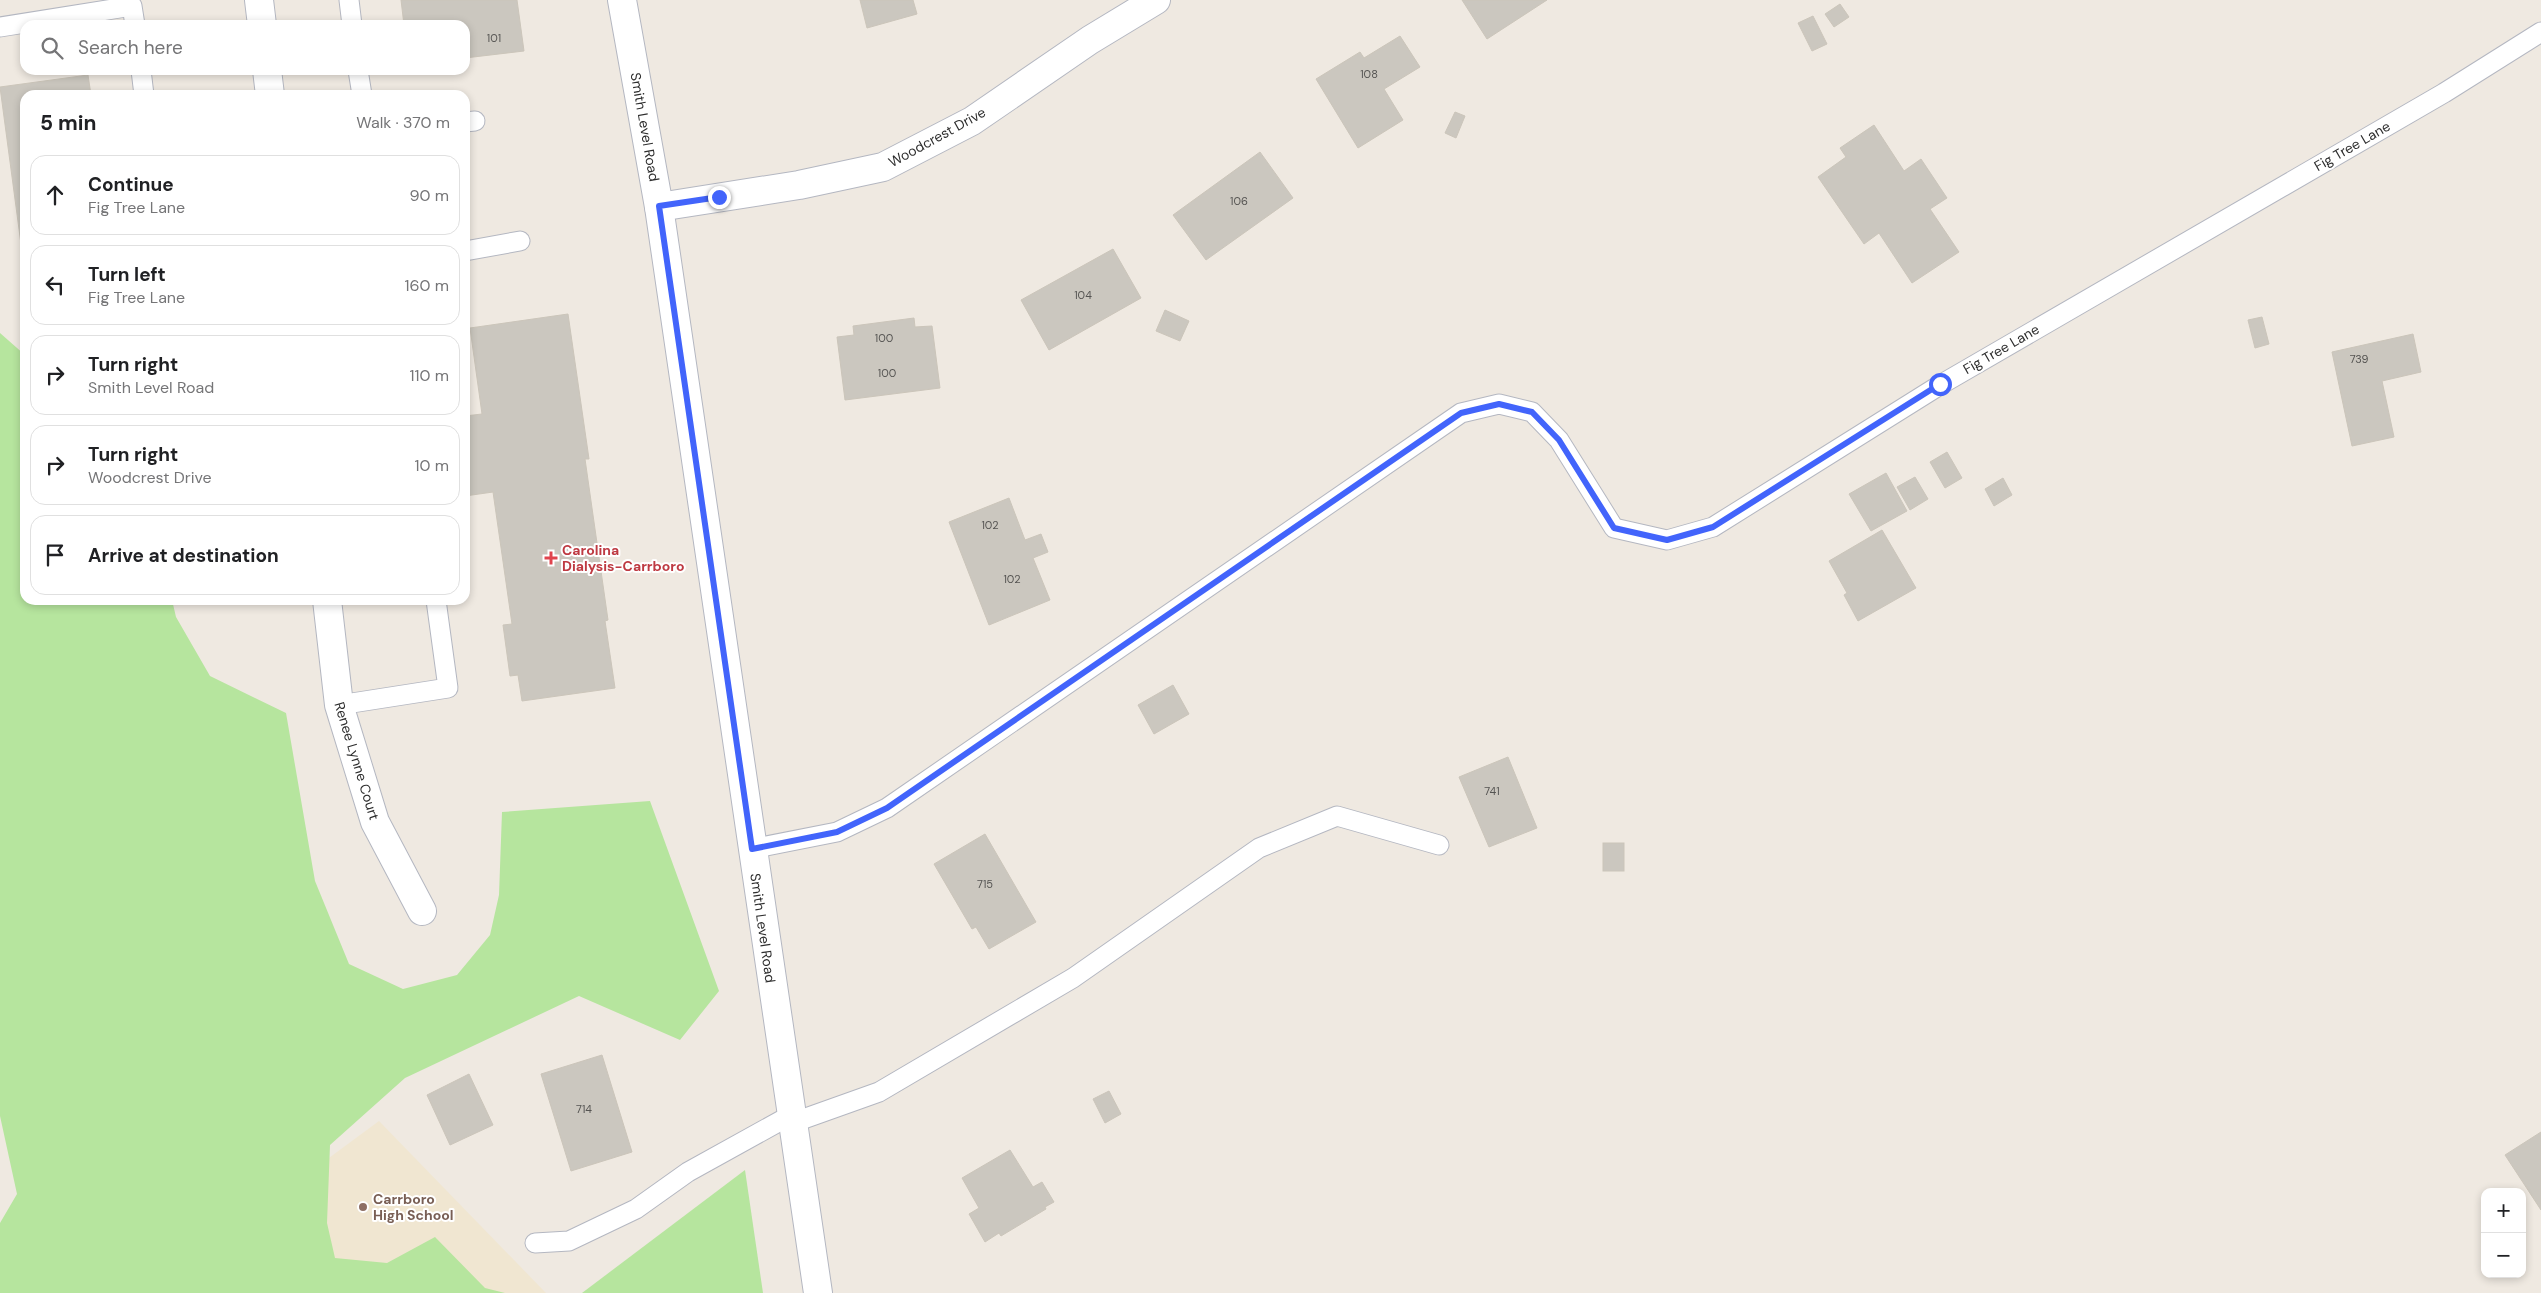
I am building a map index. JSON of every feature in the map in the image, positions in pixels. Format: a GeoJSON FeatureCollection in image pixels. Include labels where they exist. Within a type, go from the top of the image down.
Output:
{"type":"FeatureCollection","features":[{"type":"Feature","properties":{"kind":"main road"},"geometry":{"type":"LineString","coordinates":[[259,0],[261,20]]}},
{"type":"Feature","properties":{"kind":"main road","name":"Smith Level Road"},"geometry":{"type":"LineString","coordinates":[[622,0],[659,206],[818,1293]]}},
{"type":"Feature","properties":{"kind":"main road","name":"Woodcrest Drive"},"geometry":{"type":"LineString","coordinates":[[659,206],[799,186],[883,167],[972,121],[1090,40],[1156,0]]}},
{"type":"Feature","properties":{"kind":"main road"},"geometry":{"type":"LineString","coordinates":[[268,75],[269,90]]}},
{"type":"Feature","properties":{"kind":"main road","name":"Renee Lynne Court"},"geometry":{"type":"LineString","coordinates":[[328,605],[339,705],[375,822],[422,911]]}},
{"type":"Feature","properties":{"kind":"lane"},"geometry":{"type":"LineString","coordinates":[[349,0],[351,20]]}},
{"type":"Feature","properties":{"kind":"lane"},"geometry":{"type":"LineString","coordinates":[[44,20],[132,6],[133,20]]}},
{"type":"Feature","properties":{"kind":"lane"},"geometry":{"type":"LineString","coordinates":[[0,27],[20,24]]}},
{"type":"Feature","properties":{"kind":"lane","name":"Fig Tree Lane"},"geometry":{"type":"LineString","coordinates":[[752,849],[837,832],[887,808],[1461,413],[1499,404],[1532,412],[1559,440],[1614,528],[1667,540],[1713,527],[1940,384],[2436,98],[2541,32]]}},
{"type":"Feature","properties":{"kind":"lane"},"geometry":{"type":"LineString","coordinates":[[142,75],[143,90]]}},
{"type":"Feature","properties":{"kind":"lane"},"geometry":{"type":"LineString","coordinates":[[359,75],[361,90]]}},
{"type":"Feature","properties":{"kind":"lane"},"geometry":{"type":"LineString","coordinates":[[470,250],[520,241]]}},
{"type":"Feature","properties":{"kind":"lane"},"geometry":{"type":"LineString","coordinates":[[339,705],[448,688],[437,605]]}},
{"type":"Feature","properties":{"kind":"lane"},"geometry":{"type":"LineString","coordinates":[[535,1243],[569,1241],[636,1209],[688,1172],[792,1119],[879,1092],[1065,983],[1259,848],[1337,816],[1439,845]]}},
{"type":"Feature","properties":{"kind":"shaded area","name":"Carrboro High School"},"geometry":{"type":"Polygon","coordinates":[[[379,1121],[546,1293],[146,1293],[379,1121]]]}},
{"type":"Feature","properties":{"kind":"green space"},"geometry":{"type":"Polygon","coordinates":[[[0,333],[20,351],[20,605],[173,605],[176,617],[210,676],[286,713],[315,881],[349,964],[403,989],[457,975],[490,935],[499,895],[502,812],[650,801],[719,991],[680,1040],[579,996],[405,1078],[330,1145],[327,1223],[335,1258],[387,1263],[435,1237],[485,1288],[505,1293],[0,1293],[0,1223],[17,1194],[0,1116],[0,333]]]}},
{"type":"Feature","properties":{"kind":"green space"},"geometry":{"type":"Polygon","coordinates":[[[745,1170],[763,1293],[582,1293],[745,1170]]]}},
{"type":"Feature","properties":{"kind":"building"},"geometry":{"type":"Polygon","coordinates":[[[401,0],[517,0],[524,51],[470,57],[470,20],[403,20],[401,0]]]}},
{"type":"Feature","properties":{"kind":"building"},"geometry":{"type":"Polygon","coordinates":[[[860,0],[913,0],[917,14],[867,28],[860,0]]]}},
{"type":"Feature","properties":{"kind":"building"},"geometry":{"type":"Polygon","coordinates":[[[1462,0],[1547,0],[1487,39],[1462,0]]]}},
{"type":"Feature","properties":{"kind":"building"},"geometry":{"type":"Polygon","coordinates":[[[1840,4],[1849,17],[1834,27],[1825,14],[1840,4]]]}},
{"type":"Feature","properties":{"kind":"building"},"geometry":{"type":"Polygon","coordinates":[[[1813,16],[1827,44],[1812,51],[1798,23],[1813,16]]]}},
{"type":"Feature","properties":{"kind":"building"},"geometry":{"type":"Polygon","coordinates":[[[1400,36],[1420,67],[1384,89],[1403,120],[1358,148],[1316,79],[1360,52],[1364,58],[1400,36]]]}},
{"type":"Feature","properties":{"kind":"building"},"geometry":{"type":"Polygon","coordinates":[[[88,75],[90,90],[20,90],[20,237],[0,87],[88,75]]]}},
{"type":"Feature","properties":{"kind":"building"},"geometry":{"type":"Polygon","coordinates":[[[1455,112],[1465,116],[1456,138],[1445,133],[1455,112]]]}},
{"type":"Feature","properties":{"kind":"building"},"geometry":{"type":"Polygon","coordinates":[[[1874,125],[1904,171],[1921,159],[1947,198],[1930,209],[1959,252],[1912,283],[1879,233],[1864,244],[1818,177],[1846,157],[1840,148],[1874,125]]]}},
{"type":"Feature","properties":{"kind":"building"},"geometry":{"type":"Polygon","coordinates":[[[1260,152],[1293,198],[1206,260],[1173,215],[1260,152]]]}},
{"type":"Feature","properties":{"kind":"building"},"geometry":{"type":"Polygon","coordinates":[[[1113,249],[1141,298],[1049,350],[1021,300],[1113,249]]]}},
{"type":"Feature","properties":{"kind":"building"},"geometry":{"type":"Polygon","coordinates":[[[1165,310],[1189,321],[1180,341],[1156,331],[1165,310]]]}},
{"type":"Feature","properties":{"kind":"building","name":"Carolina Dialysis-Carrboro"},"geometry":{"type":"Polygon","coordinates":[[[568,314],[589,459],[585,459],[608,620],[605,621],[615,688],[522,701],[518,675],[510,676],[503,625],[512,624],[493,492],[470,495],[470,415],[482,414],[470,328],[568,314]]]}},
{"type":"Feature","properties":{"kind":"building"},"geometry":{"type":"Polygon","coordinates":[[[2262,317],[2269,344],[2255,348],[2248,320],[2262,317]]]}},
{"type":"Feature","properties":{"kind":"building"},"geometry":{"type":"Polygon","coordinates":[[[914,318],[915,327],[932,326],[940,388],[845,400],[837,337],[854,335],[853,326],[914,318]]]}},
{"type":"Feature","properties":{"kind":"building"},"geometry":{"type":"Polygon","coordinates":[[[2413,334],[2421,372],[2382,381],[2394,437],[2352,446],[2332,352],[2413,334]]]}},
{"type":"Feature","properties":{"kind":"building"},"geometry":{"type":"Polygon","coordinates":[[[1947,452],[1962,478],[1945,488],[1930,462],[1947,452]]]}},
{"type":"Feature","properties":{"kind":"building"},"geometry":{"type":"Polygon","coordinates":[[[1886,473],[1907,511],[1871,531],[1849,494],[1886,473]]]}},
{"type":"Feature","properties":{"kind":"building"},"geometry":{"type":"Polygon","coordinates":[[[1915,477],[1928,499],[1910,510],[1897,487],[1915,477]]]}},
{"type":"Feature","properties":{"kind":"building"},"geometry":{"type":"Polygon","coordinates":[[[2003,478],[2012,495],[1994,506],[1985,489],[2003,478]]]}},
{"type":"Feature","properties":{"kind":"building"},"geometry":{"type":"Polygon","coordinates":[[[1009,498],[1025,540],[1041,534],[1048,552],[1033,558],[1050,600],[989,625],[949,522],[1009,498]]]}},
{"type":"Feature","properties":{"kind":"building"},"geometry":{"type":"Polygon","coordinates":[[[1882,530],[1916,588],[1858,621],[1844,595],[1847,593],[1829,561],[1882,530]]]}},
{"type":"Feature","properties":{"kind":"building"},"geometry":{"type":"Polygon","coordinates":[[[1173,685],[1189,714],[1154,734],[1138,705],[1173,685]]]}},
{"type":"Feature","properties":{"kind":"building"},"geometry":{"type":"Polygon","coordinates":[[[1508,757],[1537,828],[1489,847],[1459,777],[1508,757]]]}},
{"type":"Feature","properties":{"kind":"building"},"geometry":{"type":"Polygon","coordinates":[[[985,834],[1036,922],[989,949],[976,927],[972,929],[934,864],[985,834]]]}},
{"type":"Feature","properties":{"kind":"building"},"geometry":{"type":"Polygon","coordinates":[[[1603,843],[1624,843],[1624,871],[1603,871],[1603,843]]]}},
{"type":"Feature","properties":{"kind":"building"},"geometry":{"type":"Polygon","coordinates":[[[602,1055],[632,1152],[571,1171],[541,1074],[602,1055]]]}},
{"type":"Feature","properties":{"kind":"building"},"geometry":{"type":"Polygon","coordinates":[[[469,1074],[493,1125],[450,1145],[427,1095],[469,1074]]]}},
{"type":"Feature","properties":{"kind":"building"},"geometry":{"type":"Polygon","coordinates":[[[1109,1091],[1121,1114],[1105,1123],[1093,1099],[1109,1091]]]}},
{"type":"Feature","properties":{"kind":"building"},"geometry":{"type":"Polygon","coordinates":[[[2541,1132],[2541,1210],[2505,1155],[2541,1132]]]}},
{"type":"Feature","properties":{"kind":"building"},"geometry":{"type":"Polygon","coordinates":[[[1010,1150],[1033,1187],[1042,1182],[1054,1202],[1045,1207],[1046,1209],[1001,1236],[999,1233],[985,1242],[969,1214],[979,1208],[962,1178],[1010,1150]]]}},
{"type":"Feature","properties":{"kind":"place","name":"Carolina Dialysis-Carrboro"},"geometry":{"type":"Point","coordinates":[551,558]}},
{"type":"Feature","properties":{"kind":"place","name":"Carrboro High School"},"geometry":{"type":"Point","coordinates":[363,1207]}},
{"type":"Feature","properties":{"kind":"route"},"geometry":{"type":"LineString","coordinates":[[719,197],[659,206],[752,849],[837,832],[887,808],[1461,413],[1499,404],[1532,412],[1559,440],[1614,528],[1667,540],[1713,527],[1940,384]]}}]}
